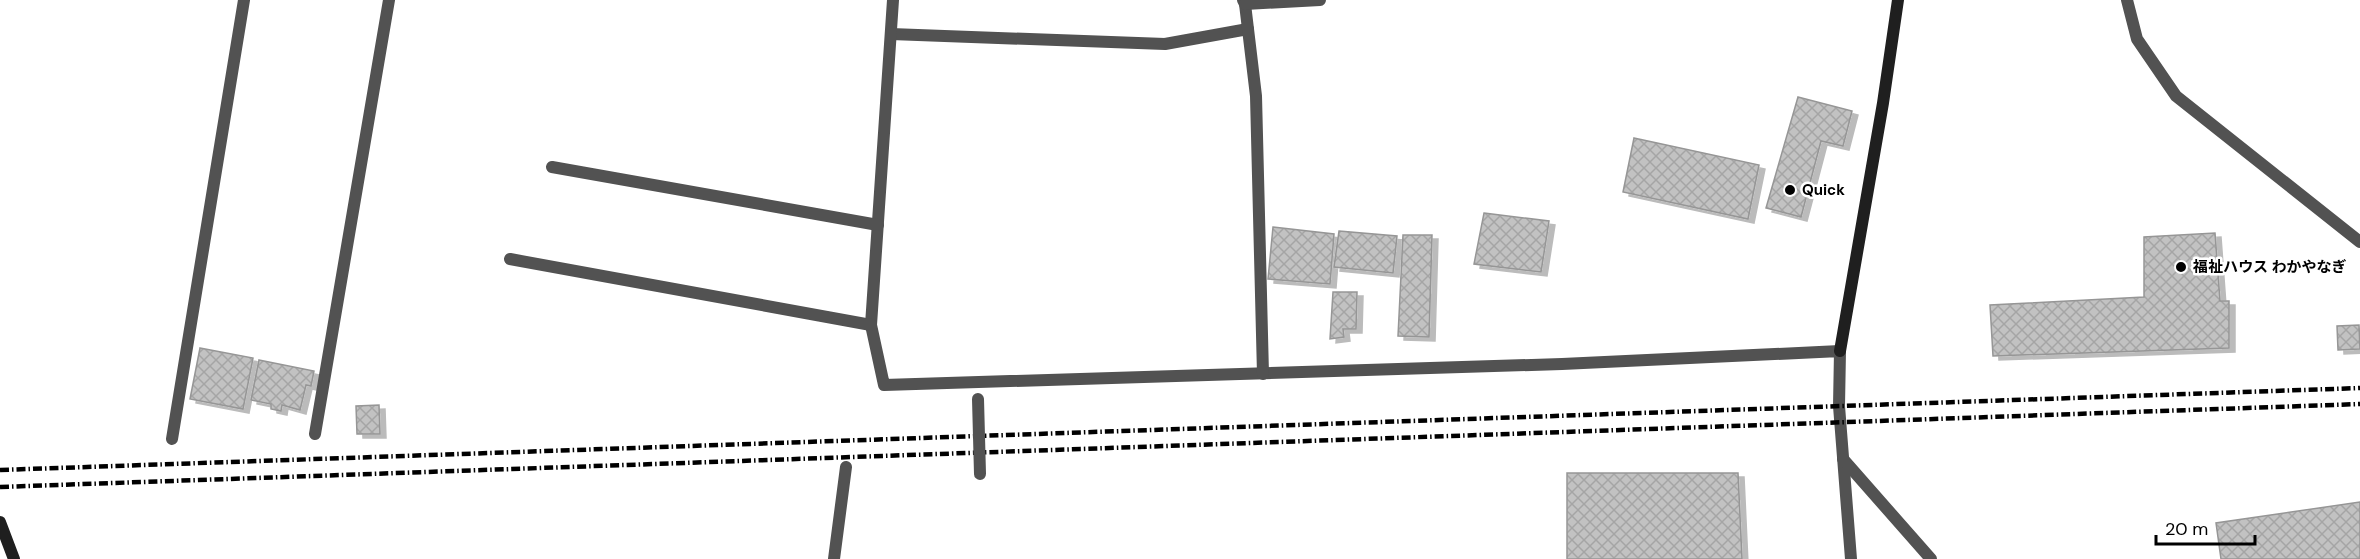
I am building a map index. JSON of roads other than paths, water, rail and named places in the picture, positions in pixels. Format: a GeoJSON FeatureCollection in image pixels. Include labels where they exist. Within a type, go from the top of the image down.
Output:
{"type":"FeatureCollection","features":[{"type":"Feature","properties":{"kind":"street"},"geometry":{"type":"LineString","coordinates":[[171,439],[244,0]]}},
{"type":"Feature","properties":{"kind":"street"},"geometry":{"type":"LineString","coordinates":[[315,434],[389,0]]}},
{"type":"Feature","properties":{"kind":"street"},"geometry":{"type":"LineString","coordinates":[[893,0],[872,324],[885,386],[1562,364],[1840,351]]}},
{"type":"Feature","properties":{"kind":"street"},"geometry":{"type":"LineString","coordinates":[[1263,374],[1256,96],[1244,2],[1320,0]]}},
{"type":"Feature","properties":{"kind":"street"},"geometry":{"type":"LineString","coordinates":[[1851,559],[1839,406],[1840,351],[1883,103],[1898,0]]}},
{"type":"Feature","properties":{"kind":"street"},"geometry":{"type":"LineString","coordinates":[[2127,0],[2138,39],[2176,96],[2360,242]]}},
{"type":"Feature","properties":{"kind":"street"},"geometry":{"type":"LineString","coordinates":[[891,34],[1165,44],[1248,28]]}},
{"type":"Feature","properties":{"kind":"street"},"geometry":{"type":"LineString","coordinates":[[552,167],[878,225]]}},
{"type":"Feature","properties":{"kind":"street"},"geometry":{"type":"LineString","coordinates":[[510,259],[872,324]]}},
{"type":"Feature","properties":{"kind":"street"},"geometry":{"type":"LineString","coordinates":[[978,399],[980,474]]}},
{"type":"Feature","properties":{"kind":"street"},"geometry":{"type":"LineString","coordinates":[[1843,459],[1931,559]]}},
{"type":"Feature","properties":{"kind":"street"},"geometry":{"type":"LineString","coordinates":[[834,559],[846,467]]}},
{"type":"Feature","properties":{"kind":"street"},"geometry":{"type":"LineString","coordinates":[[0,522],[14,559]]}},
{"type":"Feature","properties":{"kind":"railway"},"geometry":{"type":"LineString","coordinates":[[0,470],[2360,388]]}},
{"type":"Feature","properties":{"kind":"railway"},"geometry":{"type":"LineString","coordinates":[[0,487],[2360,404]]}},
{"type":"Feature","properties":{"kind":"place","name":"Quick"},"geometry":{"type":"Point","coordinates":[1790,190]}},
{"type":"Feature","properties":{"kind":"place","name":"福祉ハウス わかやなぎ"},"geometry":{"type":"Point","coordinates":[2181,267]}}]}
